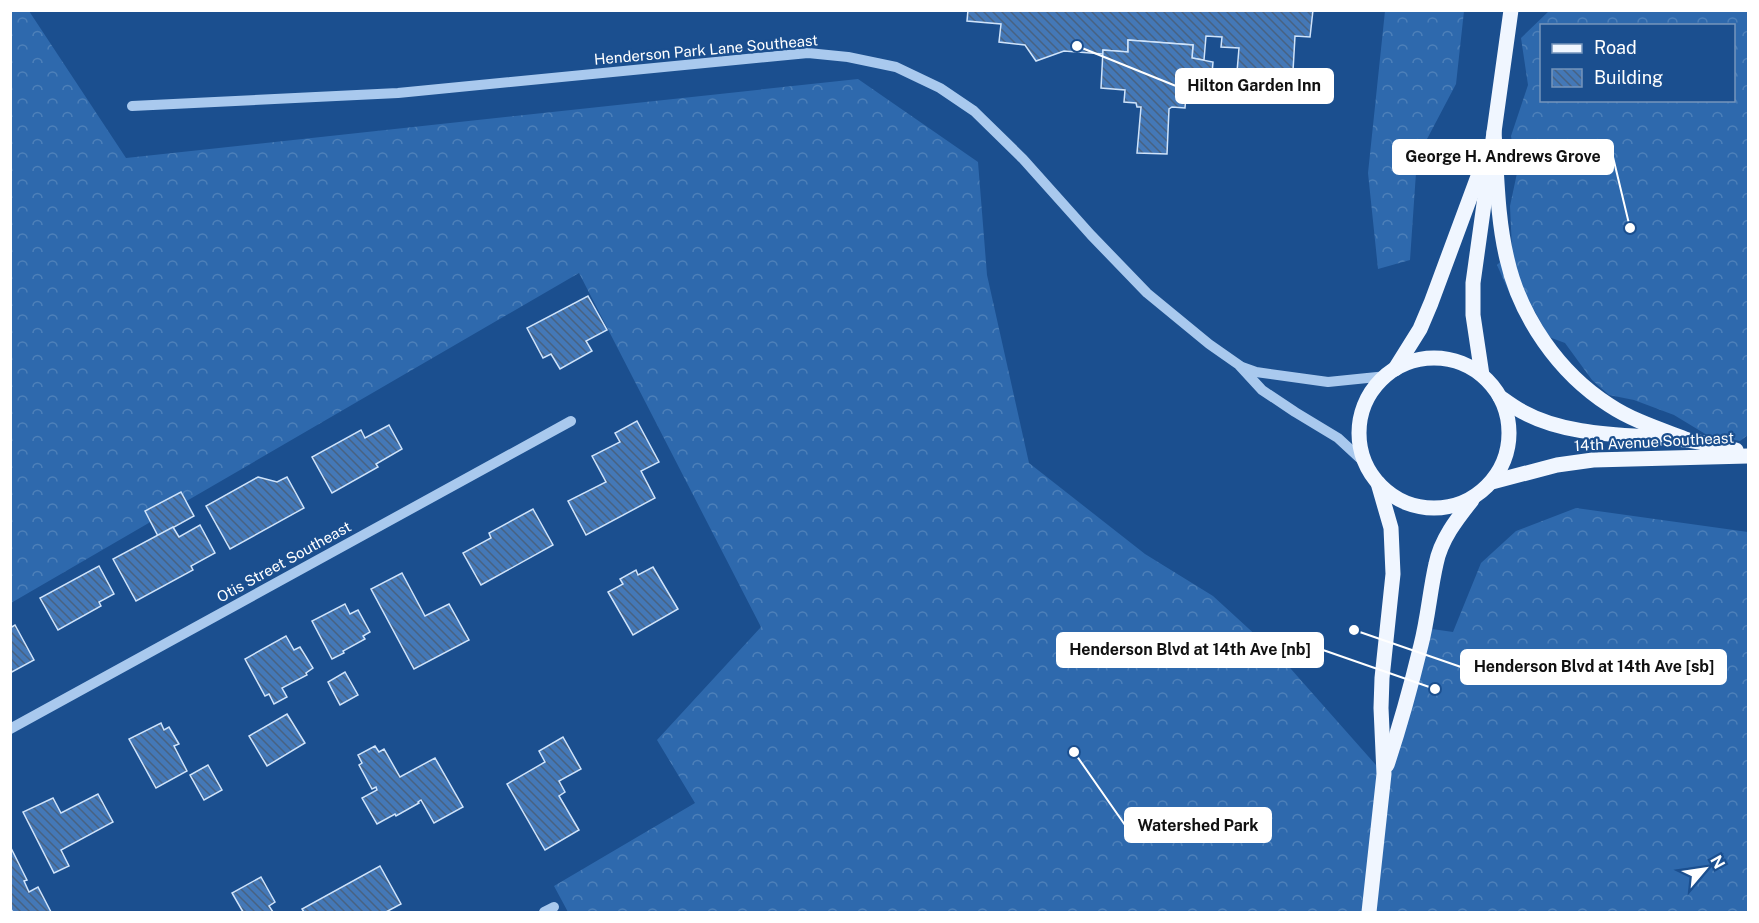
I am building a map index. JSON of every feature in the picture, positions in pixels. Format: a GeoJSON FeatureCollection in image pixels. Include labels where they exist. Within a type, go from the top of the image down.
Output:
{"type":"FeatureCollection","features":[{"type":"Feature","properties":{"kind":"main road"},"geometry":{"type":"LineString","coordinates":[[1482,375],[1473,315],[1473,283],[1511,10]]}},
{"type":"Feature","properties":{"kind":"main road"},"geometry":{"type":"LineString","coordinates":[[1391,372],[1420,329],[1494,132]]}},
{"type":"Feature","properties":{"kind":"main road"},"geometry":{"type":"LineString","coordinates":[[1494,132],[1501,223],[1507,260],[1519,297],[1537,331],[1559,362],[1584,387],[1610,406],[1688,440]]}},
{"type":"Feature","properties":{"kind":"main road"},"geometry":{"type":"LineString","coordinates":[[1384,774],[1400,725],[1430,610],[1436,562],[1456,519],[1492,482],[1503,463],[1509,441],[1508,418],[1500,397],[1482,375],[1462,363],[1440,358],[1417,360],[1391,372],[1379,382],[1367,400],[1360,420],[1359,441],[1364,462],[1378,483],[1395,497],[1414,506],[1436,509],[1457,505],[1476,496]]}},
{"type":"Feature","properties":{"kind":"main road","name":"14th Avenue Southeast"},"geometry":{"type":"LineString","coordinates":[[1500,397],[1523,412],[1548,423],[1627,436],[1688,440],[1749,454]]}},
{"type":"Feature","properties":{"kind":"main road","name":"14th Avenue Southeast"},"geometry":{"type":"LineString","coordinates":[[1492,482],[1557,465],[1593,460],[1749,454]]}},
{"type":"Feature","properties":{"kind":"main road"},"geometry":{"type":"LineString","coordinates":[[1369,912],[1384,774],[1382,678],[1393,558],[1391,528],[1378,483]]}},
{"type":"Feature","properties":{"kind":"street","name":"Henderson Park Lane Southeast"},"geometry":{"type":"LineString","coordinates":[[132,106],[398,93],[808,53],[848,57],[896,67],[940,88],[974,111],[1023,159],[1147,293],[1209,344],[1239,365],[1262,390],[1338,438],[1364,462]]}},
{"type":"Feature","properties":{"kind":"street","name":"Henderson Park Lane Southeast"},"geometry":{"type":"LineString","coordinates":[[1239,365],[1256,372],[1328,382],[1391,372]]}},
{"type":"Feature","properties":{"kind":"street","name":"Otis Street Southeast"},"geometry":{"type":"LineString","coordinates":[[10,729],[571,421]]}},
{"type":"Feature","properties":{"kind":"street"},"geometry":{"type":"LineString","coordinates":[[544,912],[554,907]]}},
{"type":"Feature","properties":{"kind":"green space"},"geometry":{"type":"Polygon","coordinates":[[[11,11],[29,11],[126,158],[858,79],[978,162],[987,275],[1029,463],[1145,554],[1213,596],[1283,660],[1383,773],[1425,628],[1453,632],[1481,563],[1516,531],[1576,508],[1748,532],[1748,912],[568,912],[554,886],[695,803],[657,740],[761,627],[579,273],[11,603],[11,11]]]}},
{"type":"Feature","properties":{"kind":"green space"},"geometry":{"type":"Polygon","coordinates":[[[1385,11],[1464,11],[1456,84],[1417,158],[1410,260],[1378,269],[1368,173],[1385,11]]]}},
{"type":"Feature","properties":{"kind":"green space"},"geometry":{"type":"Polygon","coordinates":[[[1549,11],[1748,11],[1748,435],[1740,441],[1707,435],[1674,415],[1634,400],[1609,395],[1592,380],[1565,343],[1549,337],[1534,310],[1509,292],[1497,265],[1512,250],[1510,206],[1517,173],[1511,136],[1528,85],[1521,38],[1549,11]]]}},
{"type":"Feature","properties":{"kind":"building"},"geometry":{"type":"Polygon","coordinates":[[[968,10],[1313,10],[1310,37],[1295,36],[1293,71],[1274,70],[1274,79],[1262,82],[1247,80],[1237,72],[1239,48],[1221,47],[1222,37],[1206,36],[1204,60],[1192,58],[1193,45],[1128,40],[1128,52],[1103,50],[1103,54],[1064,51],[1036,61],[1025,45],[999,42],[1001,24],[967,21],[968,10]]]}},
{"type":"Feature","properties":{"kind":"building"},"geometry":{"type":"Polygon","coordinates":[[[1128,40],[1193,45],[1192,58],[1213,62],[1210,97],[1186,95],[1185,108],[1172,107],[1169,109],[1167,154],[1137,153],[1141,107],[1137,107],[1136,103],[1124,102],[1125,90],[1101,88],[1103,50],[1128,52],[1128,40]]]}},
{"type":"Feature","properties":{"kind":"building"},"geometry":{"type":"Polygon","coordinates":[[[588,296],[607,330],[586,341],[592,351],[560,369],[551,354],[543,358],[527,328],[588,296]]]}},
{"type":"Feature","properties":{"kind":"building"},"geometry":{"type":"Polygon","coordinates":[[[637,421],[659,462],[641,471],[655,498],[586,535],[568,501],[606,482],[592,456],[620,442],[615,433],[637,421]]]}},
{"type":"Feature","properties":{"kind":"building"},"geometry":{"type":"Polygon","coordinates":[[[389,425],[402,449],[376,464],[378,467],[332,493],[312,457],[361,430],[365,438],[389,425]]]}},
{"type":"Feature","properties":{"kind":"building"},"geometry":{"type":"Polygon","coordinates":[[[258,477],[277,482],[287,477],[304,508],[230,549],[206,506],[258,477]]]}},
{"type":"Feature","properties":{"kind":"building"},"geometry":{"type":"Polygon","coordinates":[[[181,492],[194,516],[158,536],[145,511],[181,492]]]}},
{"type":"Feature","properties":{"kind":"building"},"geometry":{"type":"Polygon","coordinates":[[[533,509],[553,545],[481,585],[463,553],[491,538],[489,533],[533,509]]]}},
{"type":"Feature","properties":{"kind":"building"},"geometry":{"type":"Polygon","coordinates":[[[200,525],[215,553],[191,566],[193,570],[136,601],[113,559],[173,527],[179,537],[200,525]]]}},
{"type":"Feature","properties":{"kind":"building"},"geometry":{"type":"Polygon","coordinates":[[[99,566],[114,594],[99,602],[101,606],[58,630],[40,598],[99,566]]]}},
{"type":"Feature","properties":{"kind":"building"},"geometry":{"type":"Polygon","coordinates":[[[653,567],[678,609],[633,635],[608,592],[623,584],[620,579],[636,570],[638,575],[653,567]]]}},
{"type":"Feature","properties":{"kind":"building"},"geometry":{"type":"Polygon","coordinates":[[[402,573],[425,616],[449,604],[469,640],[414,669],[371,589],[402,573]]]}},
{"type":"Feature","properties":{"kind":"building"},"geometry":{"type":"Polygon","coordinates":[[[345,604],[350,614],[358,610],[370,632],[363,636],[365,639],[332,659],[312,621],[345,604]]]}},
{"type":"Feature","properties":{"kind":"building"},"geometry":{"type":"Polygon","coordinates":[[[15,625],[34,660],[10,673],[10,628],[15,625]]]}},
{"type":"Feature","properties":{"kind":"building"},"geometry":{"type":"Polygon","coordinates":[[[286,636],[294,650],[300,647],[313,668],[306,673],[307,675],[282,688],[287,697],[274,704],[269,694],[265,696],[245,659],[286,636]]]}},
{"type":"Feature","properties":{"kind":"building"},"geometry":{"type":"Polygon","coordinates":[[[345,672],[358,695],[340,705],[328,682],[345,672]]]}},
{"type":"Feature","properties":{"kind":"building"},"geometry":{"type":"Polygon","coordinates":[[[287,714],[305,743],[267,766],[249,736],[287,714]]]}},
{"type":"Feature","properties":{"kind":"building"},"geometry":{"type":"Polygon","coordinates":[[[161,723],[164,730],[169,727],[179,744],[174,746],[187,771],[156,788],[129,739],[161,723]]]}},
{"type":"Feature","properties":{"kind":"building"},"geometry":{"type":"Polygon","coordinates":[[[563,737],[581,769],[559,781],[565,792],[559,796],[579,830],[545,850],[507,784],[545,762],[539,751],[563,737]]]}},
{"type":"Feature","properties":{"kind":"building"},"geometry":{"type":"Polygon","coordinates":[[[375,746],[379,752],[384,749],[400,777],[435,758],[463,807],[434,823],[421,800],[396,816],[395,814],[377,824],[362,798],[377,790],[376,787],[372,789],[359,765],[362,763],[358,755],[375,746]]]}},
{"type":"Feature","properties":{"kind":"building"},"geometry":{"type":"Polygon","coordinates":[[[208,765],[222,790],[204,800],[190,775],[208,765]]]}},
{"type":"Feature","properties":{"kind":"building"},"geometry":{"type":"Polygon","coordinates":[[[98,794],[113,822],[61,850],[69,866],[54,873],[23,812],[53,798],[61,813],[98,794]]]}},
{"type":"Feature","properties":{"kind":"building"},"geometry":{"type":"Polygon","coordinates":[[[10,846],[27,880],[24,881],[29,892],[38,887],[51,912],[13,912],[10,908],[10,846]]]}},
{"type":"Feature","properties":{"kind":"building"},"geometry":{"type":"Polygon","coordinates":[[[380,866],[401,904],[386,912],[304,912],[302,909],[380,866]]]}},
{"type":"Feature","properties":{"kind":"building"},"geometry":{"type":"Polygon","coordinates":[[[261,877],[275,902],[269,906],[273,912],[243,912],[232,893],[261,877]]]}},
{"type":"Feature","properties":{"kind":"place","name":"Hilton Garden Inn"},"geometry":{"type":"Point","coordinates":[1077,46]}},
{"type":"Feature","properties":{"kind":"place","name":"George H. Andrews Grove"},"geometry":{"type":"Point","coordinates":[1630,228]}},
{"type":"Feature","properties":{"kind":"place","name":"Henderson Blvd at 14th Ave [sb]"},"geometry":{"type":"Point","coordinates":[1354,630]}},
{"type":"Feature","properties":{"kind":"place","name":"Henderson Blvd at 14th Ave [nb]"},"geometry":{"type":"Point","coordinates":[1435,689]}},
{"type":"Feature","properties":{"kind":"place","name":"Watershed Park"},"geometry":{"type":"Point","coordinates":[1074,752]}}]}
